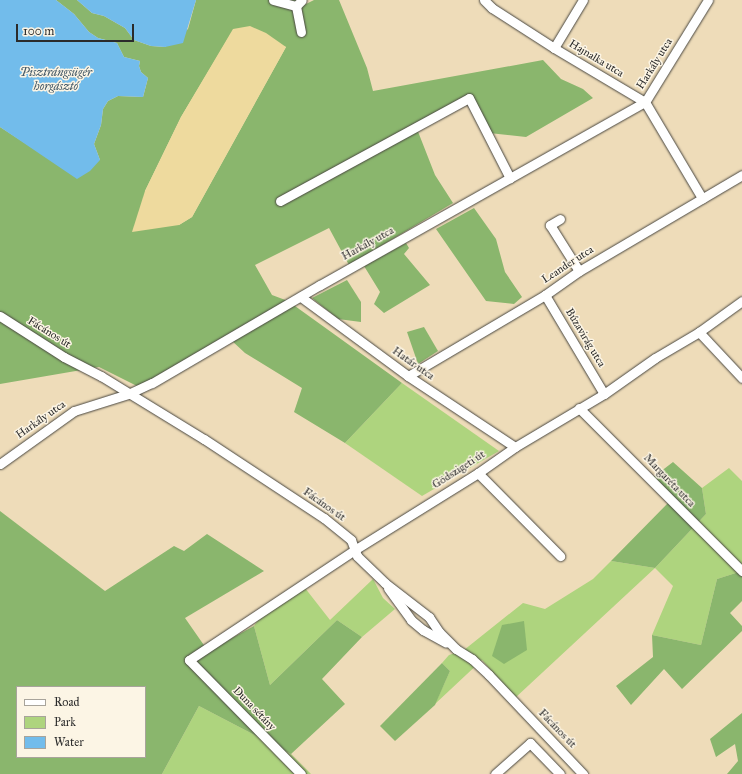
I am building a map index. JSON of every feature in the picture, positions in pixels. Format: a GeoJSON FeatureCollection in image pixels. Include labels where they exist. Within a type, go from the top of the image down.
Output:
{"type":"FeatureCollection","features":[{"type":"Feature","properties":{"kind":"street"},"geometry":{"type":"LineString","coordinates":[[273,0],[299,3],[301,32]]}},
{"type":"Feature","properties":{"kind":"street","name":"Hajnalka utca"},"geometry":{"type":"LineString","coordinates":[[484,0],[492,8],[554,48],[645,102],[702,198]]}},
{"type":"Feature","properties":{"kind":"street"},"geometry":{"type":"LineString","coordinates":[[554,48],[583,0]]}},
{"type":"Feature","properties":{"kind":"street","name":"Harkály utca"},"geometry":{"type":"LineString","coordinates":[[0,464],[74,411],[128,394],[152,383],[645,102],[708,0]]}},
{"type":"Feature","properties":{"kind":"street"},"geometry":{"type":"LineString","coordinates":[[280,201],[469,98],[510,178]]}},
{"type":"Feature","properties":{"kind":"street","name":"Leander utca"},"geometry":{"type":"LineString","coordinates":[[408,376],[545,295],[579,271],[742,174]]}},
{"type":"Feature","properties":{"kind":"street"},"geometry":{"type":"LineString","coordinates":[[560,218],[550,225],[579,271]]}},
{"type":"Feature","properties":{"kind":"street","name":"Búzavirág utca"},"geometry":{"type":"LineString","coordinates":[[545,295],[604,394]]}},
{"type":"Feature","properties":{"kind":"street","name":"Határ utca"},"geometry":{"type":"LineString","coordinates":[[301,297],[408,376],[515,447]]}},
{"type":"Feature","properties":{"kind":"street","name":"Gödszigeti út"},"geometry":{"type":"LineString","coordinates":[[189,660],[356,549],[478,473],[515,447],[604,394],[655,358],[699,332],[742,301]]}},
{"type":"Feature","properties":{"kind":"street","name":"Fácános út"},"geometry":{"type":"LineString","coordinates":[[0,316],[64,357],[101,376],[128,394],[204,439],[324,518],[351,540],[356,549],[357,556],[385,583],[429,617],[439,632],[456,649],[472,658],[583,774]]}},
{"type":"Feature","properties":{"kind":"street"},"geometry":{"type":"LineString","coordinates":[[699,332],[742,378]]}},
{"type":"Feature","properties":{"kind":"street","name":"Margaréta utca"},"geometry":{"type":"LineString","coordinates":[[579,408],[742,571]]}},
{"type":"Feature","properties":{"kind":"street"},"geometry":{"type":"LineString","coordinates":[[478,473],[560,556]]}},
{"type":"Feature","properties":{"kind":"street"},"geometry":{"type":"LineString","coordinates":[[385,583],[411,620],[423,630],[456,649]]}},
{"type":"Feature","properties":{"kind":"street","name":"Duna sétány"},"geometry":{"type":"LineString","coordinates":[[189,660],[301,774]]}},
{"type":"Feature","properties":{"kind":"street"},"geometry":{"type":"LineString","coordinates":[[496,774],[530,743],[560,774]]}},
{"type":"Feature","properties":{"kind":"green space"},"geometry":{"type":"Polygon","coordinates":[[[56,0],[77,0],[92,13],[104,16],[125,28],[134,40],[151,46],[165,47],[188,29],[196,0],[296,0],[302,6],[314,0],[339,0],[367,68],[373,91],[543,60],[561,79],[583,89],[593,98],[526,137],[489,133],[472,100],[417,129],[435,175],[453,203],[349,265],[329,228],[255,265],[272,295],[288,301],[402,383],[345,443],[294,412],[302,388],[245,353],[231,340],[145,390],[99,367],[0,384],[0,127],[31,147],[100,160],[94,144],[101,125],[103,109],[108,101],[118,96],[143,97],[148,78],[141,72],[139,66],[140,61],[124,57],[117,43],[98,38],[89,32],[74,14],[56,0]],[[233,30],[181,117],[145,191],[179,225],[192,217],[286,47],[233,30]]]}},
{"type":"Feature","properties":{"kind":"green space"},"geometry":{"type":"Polygon","coordinates":[[[474,208],[496,239],[505,272],[522,297],[514,304],[486,301],[436,229],[474,208]]]}},
{"type":"Feature","properties":{"kind":"green space"},"geometry":{"type":"Polygon","coordinates":[[[406,243],[409,248],[404,254],[430,285],[384,313],[374,304],[380,292],[364,266],[406,243]]]}},
{"type":"Feature","properties":{"kind":"green space"},"geometry":{"type":"Polygon","coordinates":[[[347,280],[361,302],[361,322],[338,319],[312,298],[347,280]]]}},
{"type":"Feature","properties":{"kind":"green space"},"geometry":{"type":"Polygon","coordinates":[[[424,327],[438,351],[418,364],[407,332],[424,327]]]}},
{"type":"Feature","properties":{"kind":"green space"},"geometry":{"type":"Polygon","coordinates":[[[402,383],[499,451],[422,496],[345,443],[402,383]]]}},
{"type":"Feature","properties":{"kind":"green space"},"geometry":{"type":"Polygon","coordinates":[[[673,462],[702,488],[706,514],[655,568],[611,561],[668,503],[647,482],[673,462]]]}},
{"type":"Feature","properties":{"kind":"green space"},"geometry":{"type":"Polygon","coordinates":[[[729,468],[742,481],[742,571],[717,579],[701,645],[652,635],[673,586],[655,568],[706,514],[702,488],[729,468]]]}},
{"type":"Feature","properties":{"kind":"green space"},"geometry":{"type":"Polygon","coordinates":[[[0,511],[105,591],[174,546],[184,551],[207,534],[264,571],[185,618],[208,651],[254,626],[270,685],[337,620],[362,637],[322,679],[345,704],[291,754],[199,706],[162,774],[0,774],[0,511]]]}},
{"type":"Feature","properties":{"kind":"green space"},"geometry":{"type":"Polygon","coordinates":[[[611,561],[655,568],[515,698],[482,660],[435,704],[450,671],[442,663],[449,655],[464,650],[523,603],[545,609],[593,579],[611,561]]]}},
{"type":"Feature","properties":{"kind":"green space"},"geometry":{"type":"Polygon","coordinates":[[[742,571],[742,601],[730,613],[742,626],[742,631],[682,689],[664,669],[631,705],[616,686],[653,657],[652,635],[701,645],[717,579],[742,571]]]}},
{"type":"Feature","properties":{"kind":"green space"},"geometry":{"type":"Polygon","coordinates":[[[373,579],[383,598],[395,609],[362,637],[337,620],[270,685],[254,626],[258,620],[305,588],[330,620],[373,579]]]}},
{"type":"Feature","properties":{"kind":"green space"},"geometry":{"type":"Polygon","coordinates":[[[524,621],[527,650],[504,664],[492,656],[502,625],[524,621]]]}},
{"type":"Feature","properties":{"kind":"green space"},"geometry":{"type":"Polygon","coordinates":[[[442,663],[450,671],[435,705],[395,741],[380,726],[442,663]]]}},
{"type":"Feature","properties":{"kind":"green space"},"geometry":{"type":"Polygon","coordinates":[[[199,706],[291,754],[311,774],[162,774],[199,706]]]}},
{"type":"Feature","properties":{"kind":"green space"},"geometry":{"type":"Polygon","coordinates":[[[742,713],[742,774],[727,774],[738,761],[735,744],[716,757],[710,739],[742,713]]]}},
{"type":"Feature","properties":{"kind":"sand"},"geometry":{"type":"Polygon","coordinates":[[[250,26],[266,33],[286,47],[192,217],[179,225],[132,232],[145,191],[181,117],[233,29],[250,26]]]}},
{"type":"Feature","properties":{"kind":"water","name":"Pisztrángsügér horgásztó"},"geometry":{"type":"Polygon","coordinates":[[[0,0],[56,0],[74,14],[89,32],[98,38],[117,43],[124,57],[140,61],[139,66],[141,72],[148,78],[143,97],[118,96],[108,101],[103,109],[101,125],[94,144],[100,160],[90,171],[77,179],[0,127],[0,0]]]}},
{"type":"Feature","properties":{"kind":"water"},"geometry":{"type":"Polygon","coordinates":[[[77,0],[196,0],[183,43],[165,47],[151,46],[134,40],[125,28],[104,16],[92,13],[77,0]]]}}]}
